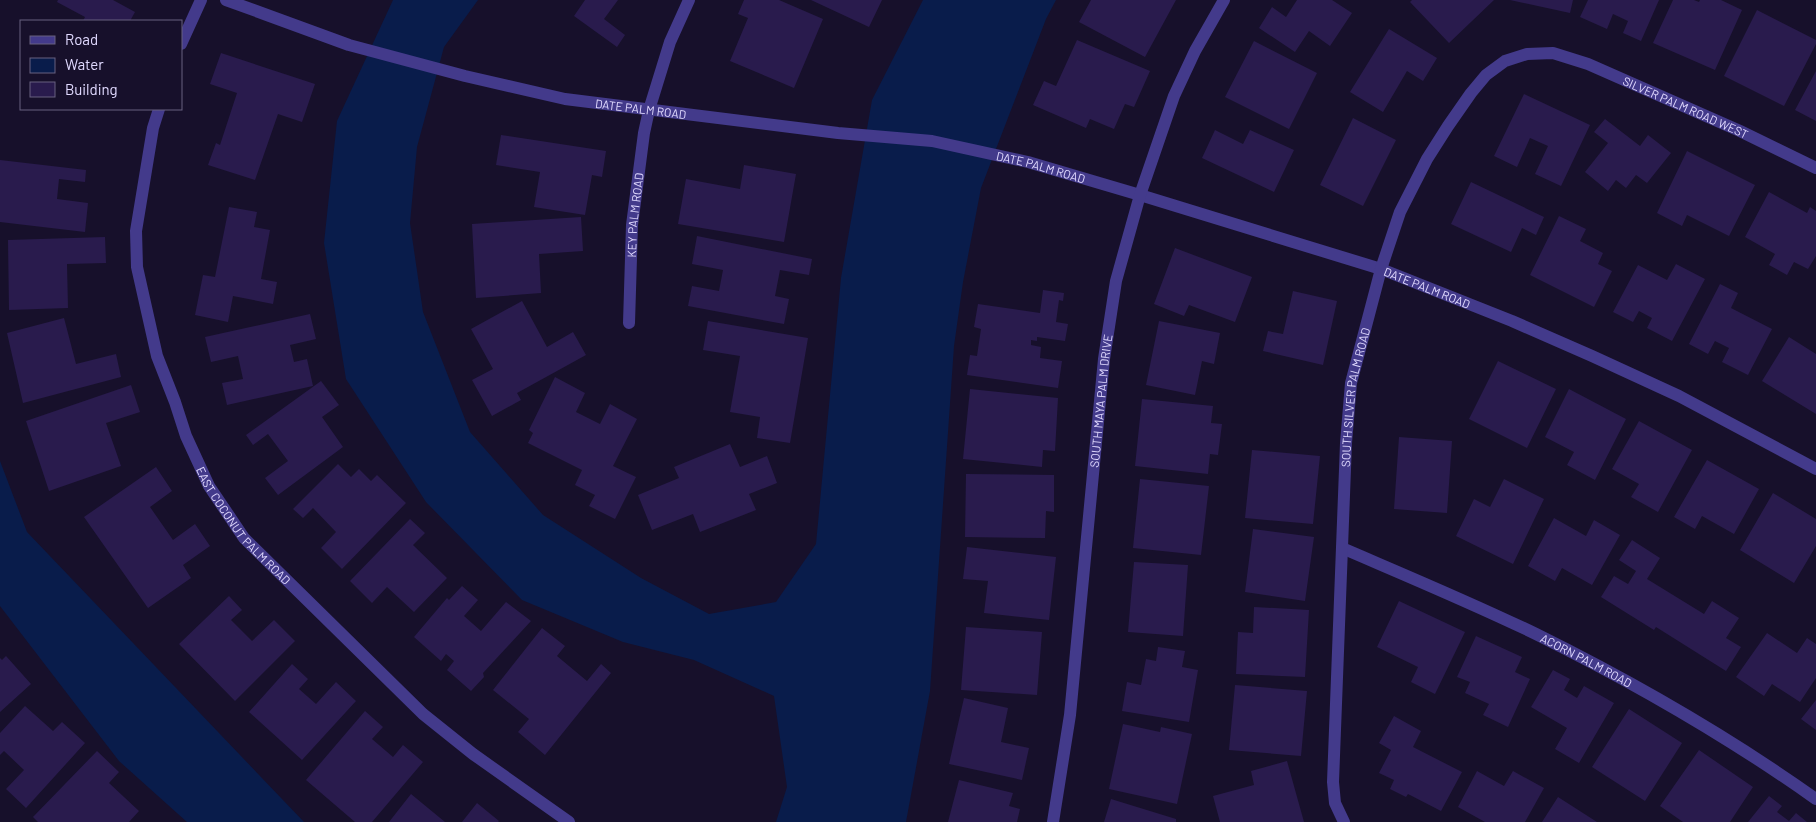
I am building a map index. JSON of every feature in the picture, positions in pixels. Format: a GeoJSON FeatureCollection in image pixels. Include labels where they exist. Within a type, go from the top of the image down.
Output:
{"type":"FeatureCollection","features":[{"type":"Feature","properties":{"kind":"street"},"geometry":{"type":"LineString","coordinates":[[182,42],[201,0]]}},
{"type":"Feature","properties":{"kind":"street","name":"DATE PALM ROAD"},"geometry":{"type":"LineString","coordinates":[[226,0],[349,45],[464,76],[565,99],[838,133],[932,141],[1028,162],[1140,195],[1381,270],[1512,322],[1679,396],[1816,469]]}},
{"type":"Feature","properties":{"kind":"street","name":"KEY PALM ROAD"},"geometry":{"type":"LineString","coordinates":[[629,323],[632,225],[644,133],[649,110],[670,42],[688,0]]}},
{"type":"Feature","properties":{"kind":"street","name":"SOUTH MAYA PALM DRIVE"},"geometry":{"type":"LineString","coordinates":[[1053,822],[1070,715],[1104,359],[1116,281],[1140,195],[1174,96],[1195,51],[1224,0]]}},
{"type":"Feature","properties":{"kind":"street","name":"SILVER PALM ROAD WEST"},"geometry":{"type":"LineString","coordinates":[[1553,53],[1588,64],[1740,131],[1816,168]]}},
{"type":"Feature","properties":{"kind":"street","name":"SOUTH SILVER PALM ROAD"},"geometry":{"type":"LineString","coordinates":[[1344,822],[1335,803],[1332,782],[1346,442],[1352,383],[1381,270],[1400,212],[1428,159],[1471,93],[1486,75],[1504,61],[1527,54],[1553,53]]}},
{"type":"Feature","properties":{"kind":"street","name":"EAST COCONUT PALM ROAD"},"geometry":{"type":"LineString","coordinates":[[158,110],[136,231],[137,267],[157,356],[176,402],[186,436],[209,486],[244,538],[423,714],[473,754],[569,822]]}},
{"type":"Feature","properties":{"kind":"street","name":"ACORN PALM ROAD"},"geometry":{"type":"LineString","coordinates":[[1342,548],[1534,633],[1618,676],[1700,722],[1816,799]]}},
{"type":"Feature","properties":{"kind":"water"},"geometry":{"type":"Polygon","coordinates":[[[393,0],[478,0],[444,47],[417,147],[410,223],[423,312],[470,432],[543,515],[641,578],[709,614],[776,602],[816,544],[841,278],[872,100],[923,0],[1056,0],[1046,19],[981,188],[963,282],[954,346],[930,691],[906,822],[776,822],[787,787],[774,696],[694,660],[623,642],[522,600],[426,502],[346,379],[324,243],[337,121],[393,0]]]}},
{"type":"Feature","properties":{"kind":"water"},"geometry":{"type":"Polygon","coordinates":[[[0,461],[27,532],[304,822],[187,822],[119,761],[0,606],[0,461]]]}},
{"type":"Feature","properties":{"kind":"building"},"geometry":{"type":"Polygon","coordinates":[[[58,0],[113,0],[135,12],[131,20],[84,20],[85,17],[57,2],[58,0]]]}},
{"type":"Feature","properties":{"kind":"building"},"geometry":{"type":"Polygon","coordinates":[[[585,0],[618,0],[604,19],[625,35],[617,47],[574,16],[585,0]]]}},
{"type":"Feature","properties":{"kind":"building"},"geometry":{"type":"Polygon","coordinates":[[[744,0],[779,0],[823,19],[794,88],[730,61],[748,18],[738,14],[744,0]]]}},
{"type":"Feature","properties":{"kind":"building"},"geometry":{"type":"Polygon","coordinates":[[[811,0],[882,0],[869,27],[811,0]]]}},
{"type":"Feature","properties":{"kind":"building"},"geometry":{"type":"Polygon","coordinates":[[[1091,0],[1176,0],[1145,57],[1079,22],[1091,0]]]}},
{"type":"Feature","properties":{"kind":"building"},"geometry":{"type":"Polygon","coordinates":[[[1297,0],[1332,0],[1352,13],[1330,46],[1309,31],[1295,52],[1259,28],[1272,7],[1286,17],[1297,0]]]}},
{"type":"Feature","properties":{"kind":"building"},"geometry":{"type":"Polygon","coordinates":[[[1412,0],[1494,0],[1449,43],[1410,2],[1412,0]]]}},
{"type":"Feature","properties":{"kind":"building"},"geometry":{"type":"Polygon","coordinates":[[[1510,0],[1573,0],[1570,13],[1510,0]]]}},
{"type":"Feature","properties":{"kind":"building"},"geometry":{"type":"Polygon","coordinates":[[[1588,0],[1659,0],[1641,41],[1623,33],[1628,21],[1613,14],[1607,29],[1580,17],[1588,0]]]}},
{"type":"Feature","properties":{"kind":"building"},"geometry":{"type":"Polygon","coordinates":[[[1673,0],[1694,0],[1699,2],[1700,0],[1721,0],[1742,10],[1715,70],[1653,43],[1673,0]]]}},
{"type":"Feature","properties":{"kind":"building"},"geometry":{"type":"Polygon","coordinates":[[[1757,10],[1816,40],[1816,44],[1784,106],[1724,76],[1757,10]]]}},
{"type":"Feature","properties":{"kind":"building"},"geometry":{"type":"Polygon","coordinates":[[[1389,29],[1437,58],[1423,81],[1407,71],[1383,112],[1350,92],[1389,29]]]}},
{"type":"Feature","properties":{"kind":"building"},"geometry":{"type":"Polygon","coordinates":[[[1077,40],[1150,71],[1134,107],[1125,104],[1114,129],[1090,119],[1086,128],[1033,105],[1044,81],[1056,86],[1077,40]]]}},
{"type":"Feature","properties":{"kind":"building"},"geometry":{"type":"Polygon","coordinates":[[[1254,41],[1317,73],[1289,129],[1225,97],[1254,41]]]}},
{"type":"Feature","properties":{"kind":"building"},"geometry":{"type":"Polygon","coordinates":[[[221,53],[315,84],[302,122],[278,114],[255,180],[208,165],[216,143],[220,145],[237,93],[210,84],[221,53]]]}},
{"type":"Feature","properties":{"kind":"building"},"geometry":{"type":"Polygon","coordinates":[[[1816,71],[1816,121],[1795,110],[1816,71]]]}},
{"type":"Feature","properties":{"kind":"building"},"geometry":{"type":"Polygon","coordinates":[[[1524,94],[1590,125],[1561,186],[1535,174],[1548,146],[1530,138],[1517,167],[1494,156],[1524,94]]]}},
{"type":"Feature","properties":{"kind":"building"},"geometry":{"type":"Polygon","coordinates":[[[1353,118],[1396,140],[1363,206],[1320,185],[1353,118]]]}},
{"type":"Feature","properties":{"kind":"building"},"geometry":{"type":"Polygon","coordinates":[[[1605,119],[1640,146],[1648,135],[1671,153],[1647,183],[1636,175],[1626,188],[1616,180],[1608,191],[1585,172],[1608,143],[1594,132],[1605,119]]]}},
{"type":"Feature","properties":{"kind":"building"},"geometry":{"type":"Polygon","coordinates":[[[1215,130],[1243,144],[1250,130],[1294,150],[1274,192],[1202,158],[1215,130]]]}},
{"type":"Feature","properties":{"kind":"building"},"geometry":{"type":"Polygon","coordinates":[[[501,135],[606,151],[602,177],[592,175],[585,215],[534,207],[540,172],[496,165],[501,135]]]}},
{"type":"Feature","properties":{"kind":"building"},"geometry":{"type":"Polygon","coordinates":[[[1687,151],[1755,185],[1729,236],[1687,215],[1682,226],[1657,213],[1687,151]]]}},
{"type":"Feature","properties":{"kind":"building"},"geometry":{"type":"Polygon","coordinates":[[[0,160],[86,170],[85,182],[59,179],[57,199],[88,203],[85,232],[0,222],[0,160]]]}},
{"type":"Feature","properties":{"kind":"building"},"geometry":{"type":"Polygon","coordinates":[[[744,165],[796,174],[784,242],[678,224],[686,179],[740,189],[744,165]]]}},
{"type":"Feature","properties":{"kind":"building"},"geometry":{"type":"Polygon","coordinates":[[[1471,182],[1544,217],[1536,235],[1522,228],[1511,252],[1451,224],[1471,182]]]}},
{"type":"Feature","properties":{"kind":"building"},"geometry":{"type":"Polygon","coordinates":[[[1769,192],[1807,213],[1810,207],[1816,211],[1816,256],[1808,269],[1794,262],[1787,275],[1769,265],[1775,254],[1745,237],[1769,192]]]}},
{"type":"Feature","properties":{"kind":"building"},"geometry":{"type":"Polygon","coordinates":[[[229,207],[257,212],[254,227],[270,230],[261,279],[277,282],[273,304],[233,296],[228,322],[195,315],[203,275],[215,277],[229,207]]]}},
{"type":"Feature","properties":{"kind":"building"},"geometry":{"type":"Polygon","coordinates":[[[1559,216],[1586,229],[1580,241],[1603,253],[1598,264],[1612,271],[1594,307],[1530,275],[1559,216]]]}},
{"type":"Feature","properties":{"kind":"building"},"geometry":{"type":"Polygon","coordinates":[[[581,217],[583,251],[539,254],[541,293],[476,298],[472,224],[581,217]]]}},
{"type":"Feature","properties":{"kind":"building"},"geometry":{"type":"Polygon","coordinates":[[[697,236],[812,259],[809,275],[780,270],[775,296],[789,299],[784,324],[688,306],[692,286],[719,291],[723,270],[692,264],[697,236]]]}},
{"type":"Feature","properties":{"kind":"building"},"geometry":{"type":"Polygon","coordinates":[[[105,237],[106,263],[67,264],[68,308],[9,310],[8,240],[105,237]]]}},
{"type":"Feature","properties":{"kind":"building"},"geometry":{"type":"Polygon","coordinates":[[[1175,248],[1252,277],[1235,322],[1189,305],[1184,316],[1154,304],[1175,248]]]}},
{"type":"Feature","properties":{"kind":"building"},"geometry":{"type":"Polygon","coordinates":[[[1676,264],[1705,279],[1672,341],[1647,328],[1652,318],[1639,311],[1633,322],[1613,312],[1638,265],[1667,280],[1676,264]]]}},
{"type":"Feature","properties":{"kind":"building"},"geometry":{"type":"Polygon","coordinates":[[[1720,284],[1738,293],[1731,308],[1772,329],[1748,375],[1722,362],[1729,348],[1715,341],[1708,354],[1689,344],[1720,284]]]}},
{"type":"Feature","properties":{"kind":"building"},"geometry":{"type":"Polygon","coordinates":[[[1043,290],[1064,293],[1063,301],[1059,300],[1056,322],[1068,324],[1065,341],[1037,337],[1037,341],[1031,340],[1031,345],[1041,347],[1040,358],[1062,361],[1058,388],[967,375],[970,355],[977,356],[981,329],[974,327],[978,304],[1040,313],[1043,290]]]}},
{"type":"Feature","properties":{"kind":"building"},"geometry":{"type":"Polygon","coordinates":[[[1293,291],[1337,301],[1323,365],[1263,351],[1268,331],[1283,334],[1293,291]]]}},
{"type":"Feature","properties":{"kind":"building"},"geometry":{"type":"Polygon","coordinates":[[[522,301],[547,347],[573,332],[586,355],[517,393],[521,400],[492,416],[472,380],[493,369],[471,329],[522,301]]]}},
{"type":"Feature","properties":{"kind":"building"},"geometry":{"type":"Polygon","coordinates":[[[310,314],[316,339],[290,345],[294,362],[307,359],[313,386],[227,405],[222,383],[243,379],[238,356],[211,362],[205,337],[310,314]]]}},
{"type":"Feature","properties":{"kind":"building"},"geometry":{"type":"Polygon","coordinates":[[[64,318],[76,364],[116,354],[121,377],[23,403],[7,333],[64,318]]]}},
{"type":"Feature","properties":{"kind":"building"},"geometry":{"type":"Polygon","coordinates":[[[708,321],[808,338],[790,443],[757,438],[760,417],[730,412],[740,356],[703,350],[708,321]]]}},
{"type":"Feature","properties":{"kind":"building"},"geometry":{"type":"Polygon","coordinates":[[[1159,321],[1220,333],[1214,364],[1202,361],[1195,395],[1146,385],[1159,321]]]}},
{"type":"Feature","properties":{"kind":"building"},"geometry":{"type":"Polygon","coordinates":[[[1789,337],[1816,354],[1816,414],[1762,381],[1789,337]]]}},
{"type":"Feature","properties":{"kind":"building"},"geometry":{"type":"Polygon","coordinates":[[[1498,361],[1556,389],[1527,448],[1469,419],[1498,361]]]}},
{"type":"Feature","properties":{"kind":"building"},"geometry":{"type":"Polygon","coordinates":[[[555,377],[585,393],[576,412],[600,424],[610,404],[637,419],[613,466],[636,477],[615,519],[589,506],[595,495],[575,485],[582,470],[528,443],[533,433],[529,430],[555,377]]]}},
{"type":"Feature","properties":{"kind":"building"},"geometry":{"type":"Polygon","coordinates":[[[321,381],[339,405],[322,417],[343,447],[278,495],[265,478],[288,461],[268,434],[253,445],[246,435],[321,381]]]}},
{"type":"Feature","properties":{"kind":"building"},"geometry":{"type":"Polygon","coordinates":[[[131,385],[140,412],[106,423],[121,466],[49,491],[26,421],[131,385]]]}},
{"type":"Feature","properties":{"kind":"building"},"geometry":{"type":"Polygon","coordinates":[[[970,389],[1058,398],[1055,451],[1043,450],[1042,467],[963,459],[970,389]]]}},
{"type":"Feature","properties":{"kind":"building"},"geometry":{"type":"Polygon","coordinates":[[[1569,389],[1626,419],[1595,480],[1567,465],[1574,452],[1545,437],[1569,389]]]}},
{"type":"Feature","properties":{"kind":"building"},"geometry":{"type":"Polygon","coordinates":[[[1142,399],[1213,406],[1211,423],[1222,424],[1218,455],[1210,454],[1208,474],[1135,466],[1142,399]]]}},
{"type":"Feature","properties":{"kind":"building"},"geometry":{"type":"Polygon","coordinates":[[[1639,421],[1692,450],[1658,512],[1631,497],[1639,484],[1612,469],[1639,421]]]}},
{"type":"Feature","properties":{"kind":"building"},"geometry":{"type":"Polygon","coordinates":[[[1399,437],[1452,441],[1447,513],[1394,509],[1399,437]]]}},
{"type":"Feature","properties":{"kind":"building"},"geometry":{"type":"Polygon","coordinates":[[[730,444],[740,467],[767,456],[777,483],[749,494],[756,510],[700,532],[693,514],[652,530],[638,495],[679,478],[674,467],[730,444]]]}},
{"type":"Feature","properties":{"kind":"building"},"geometry":{"type":"Polygon","coordinates":[[[1252,450],[1320,456],[1313,524],[1245,518],[1252,450]]]}},
{"type":"Feature","properties":{"kind":"building"},"geometry":{"type":"Polygon","coordinates":[[[1707,460],[1759,489],[1734,534],[1702,516],[1695,529],[1674,517],[1707,460]]]}},
{"type":"Feature","properties":{"kind":"building"},"geometry":{"type":"Polygon","coordinates":[[[338,464],[351,477],[359,469],[371,481],[377,475],[406,503],[342,569],[321,548],[336,532],[313,508],[303,518],[293,509],[338,464]]]}},
{"type":"Feature","properties":{"kind":"building"},"geometry":{"type":"Polygon","coordinates":[[[156,467],[172,491],[150,507],[173,540],[195,524],[210,546],[183,565],[191,578],[148,608],[84,517],[156,467]]]}},
{"type":"Feature","properties":{"kind":"building"},"geometry":{"type":"Polygon","coordinates":[[[966,474],[1054,475],[1054,512],[1046,511],[1045,538],[965,537],[966,474]]]}},
{"type":"Feature","properties":{"kind":"building"},"geometry":{"type":"Polygon","coordinates":[[[1140,479],[1209,486],[1201,555],[1133,548],[1140,479]]]}},
{"type":"Feature","properties":{"kind":"building"},"geometry":{"type":"Polygon","coordinates":[[[1504,479],[1544,499],[1513,564],[1456,536],[1474,499],[1490,507],[1504,479]]]}},
{"type":"Feature","properties":{"kind":"building"},"geometry":{"type":"Polygon","coordinates":[[[1773,493],[1816,519],[1816,546],[1794,583],[1740,550],[1773,493]]]}},
{"type":"Feature","properties":{"kind":"building"},"geometry":{"type":"Polygon","coordinates":[[[1554,518],[1586,536],[1594,520],[1620,535],[1592,585],[1562,568],[1555,581],[1528,566],[1554,518]]]}},
{"type":"Feature","properties":{"kind":"building"},"geometry":{"type":"Polygon","coordinates":[[[410,519],[425,533],[413,545],[447,578],[414,612],[387,587],[372,603],[350,581],[410,519]]]}},
{"type":"Feature","properties":{"kind":"building"},"geometry":{"type":"Polygon","coordinates":[[[1253,529],[1314,537],[1305,601],[1245,592],[1253,529]]]}},
{"type":"Feature","properties":{"kind":"building"},"geometry":{"type":"Polygon","coordinates":[[[1632,540],[1660,558],[1647,579],[1704,614],[1712,601],[1739,618],[1726,638],[1741,647],[1726,671],[1656,627],[1654,630],[1601,597],[1614,576],[1628,584],[1636,571],[1619,560],[1632,540]]]}},
{"type":"Feature","properties":{"kind":"building"},"geometry":{"type":"Polygon","coordinates":[[[967,547],[1056,557],[1049,620],[984,613],[988,581],[963,579],[967,547]]]}},
{"type":"Feature","properties":{"kind":"building"},"geometry":{"type":"Polygon","coordinates":[[[1134,562],[1188,565],[1183,636],[1128,632],[1134,562]]]}},
{"type":"Feature","properties":{"kind":"building"},"geometry":{"type":"Polygon","coordinates":[[[462,586],[478,600],[464,616],[481,631],[506,602],[531,621],[483,673],[484,677],[471,691],[447,670],[454,661],[446,654],[441,661],[414,637],[447,598],[449,600],[462,586]]]}},
{"type":"Feature","properties":{"kind":"building"},"geometry":{"type":"Polygon","coordinates":[[[229,596],[242,610],[231,620],[252,641],[274,620],[295,641],[235,701],[179,644],[229,596]]]}},
{"type":"Feature","properties":{"kind":"building"},"geometry":{"type":"Polygon","coordinates":[[[1399,601],[1465,632],[1435,694],[1411,682],[1418,667],[1377,647],[1399,601]]]}},
{"type":"Feature","properties":{"kind":"building"},"geometry":{"type":"Polygon","coordinates":[[[1254,607],[1309,610],[1305,677],[1236,674],[1238,632],[1253,633],[1254,607]]]}},
{"type":"Feature","properties":{"kind":"building"},"geometry":{"type":"Polygon","coordinates":[[[966,627],[1042,632],[1037,695],[961,690],[966,627]]]}},
{"type":"Feature","properties":{"kind":"building"},"geometry":{"type":"Polygon","coordinates":[[[542,628],[565,646],[557,656],[587,681],[601,664],[611,673],[545,755],[518,732],[529,719],[493,690],[542,628]]]}},
{"type":"Feature","properties":{"kind":"building"},"geometry":{"type":"Polygon","coordinates":[[[1767,633],[1797,653],[1807,638],[1816,644],[1816,678],[1800,702],[1772,684],[1764,696],[1736,677],[1767,633]]]}},
{"type":"Feature","properties":{"kind":"building"},"geometry":{"type":"Polygon","coordinates":[[[1476,636],[1522,657],[1515,672],[1530,679],[1508,727],[1483,715],[1489,704],[1465,693],[1470,682],[1457,677],[1476,636]]]}},
{"type":"Feature","properties":{"kind":"building"},"geometry":{"type":"Polygon","coordinates":[[[1158,647],[1185,651],[1182,667],[1198,670],[1189,722],[1122,711],[1127,682],[1141,685],[1146,659],[1156,661],[1158,647]]]}},
{"type":"Feature","properties":{"kind":"building"},"geometry":{"type":"Polygon","coordinates":[[[6,656],[31,684],[0,712],[0,658],[2,660],[6,656]]]}},
{"type":"Feature","properties":{"kind":"building"},"geometry":{"type":"Polygon","coordinates":[[[292,664],[308,679],[299,689],[316,704],[336,682],[356,701],[302,760],[249,712],[292,664]]]}},
{"type":"Feature","properties":{"kind":"building"},"geometry":{"type":"Polygon","coordinates":[[[1553,670],[1570,679],[1564,690],[1577,698],[1584,686],[1614,703],[1579,763],[1555,749],[1567,728],[1531,707],[1553,670]]]}},
{"type":"Feature","properties":{"kind":"building"},"geometry":{"type":"Polygon","coordinates":[[[1235,685],[1307,691],[1301,756],[1229,750],[1235,685]]]}},
{"type":"Feature","properties":{"kind":"building"},"geometry":{"type":"Polygon","coordinates":[[[964,698],[1008,708],[1001,742],[1029,748],[1022,780],[949,764],[964,698]]]}},
{"type":"Feature","properties":{"kind":"building"},"geometry":{"type":"Polygon","coordinates":[[[1816,700],[1816,730],[1801,719],[1816,700]]]}},
{"type":"Feature","properties":{"kind":"building"},"geometry":{"type":"Polygon","coordinates":[[[25,706],[53,731],[62,722],[85,743],[26,808],[6,789],[24,770],[4,751],[0,755],[0,733],[25,706]]]}},
{"type":"Feature","properties":{"kind":"building"},"geometry":{"type":"Polygon","coordinates":[[[1629,709],[1682,743],[1645,801],[1592,767],[1629,709]]]}},
{"type":"Feature","properties":{"kind":"building"},"geometry":{"type":"Polygon","coordinates":[[[365,711],[383,727],[372,739],[393,757],[403,745],[423,762],[372,822],[355,822],[306,780],[365,711]]]}},
{"type":"Feature","properties":{"kind":"building"},"geometry":{"type":"Polygon","coordinates":[[[1394,716],[1421,731],[1413,747],[1462,772],[1441,811],[1408,794],[1406,797],[1390,789],[1394,780],[1379,773],[1391,750],[1379,743],[1394,716]]]}},
{"type":"Feature","properties":{"kind":"building"},"geometry":{"type":"Polygon","coordinates":[[[1123,724],[1160,732],[1161,727],[1192,734],[1177,804],[1109,789],[1123,724]]]}},
{"type":"Feature","properties":{"kind":"building"},"geometry":{"type":"Polygon","coordinates":[[[1699,750],[1753,787],[1730,822],[1683,822],[1660,806],[1699,750]]]}},
{"type":"Feature","properties":{"kind":"building"},"geometry":{"type":"Polygon","coordinates":[[[97,751],[119,772],[109,783],[139,811],[129,822],[38,822],[33,817],[97,751]]]}},
{"type":"Feature","properties":{"kind":"building"},"geometry":{"type":"Polygon","coordinates":[[[1287,761],[1304,822],[1220,822],[1213,796],[1254,785],[1251,771],[1287,761]]]}},
{"type":"Feature","properties":{"kind":"building"},"geometry":{"type":"Polygon","coordinates":[[[1477,771],[1504,786],[1513,771],[1544,788],[1525,822],[1485,822],[1458,807],[1477,771]]]}},
{"type":"Feature","properties":{"kind":"building"},"geometry":{"type":"Polygon","coordinates":[[[959,780],[1013,793],[1009,806],[1020,809],[1017,822],[948,822],[959,780]]]}},
{"type":"Feature","properties":{"kind":"building"},"geometry":{"type":"Polygon","coordinates":[[[411,794],[445,822],[389,822],[411,794]]]}},
{"type":"Feature","properties":{"kind":"building"},"geometry":{"type":"Polygon","coordinates":[[[1769,796],[1782,806],[1777,812],[1789,821],[1796,813],[1807,822],[1748,822],[1769,796]]]}},
{"type":"Feature","properties":{"kind":"building"},"geometry":{"type":"Polygon","coordinates":[[[1558,797],[1597,822],[1542,822],[1558,797]]]}},
{"type":"Feature","properties":{"kind":"building"},"geometry":{"type":"Polygon","coordinates":[[[1111,799],[1176,819],[1176,822],[1104,822],[1111,799]]]}},
{"type":"Feature","properties":{"kind":"building"},"geometry":{"type":"Polygon","coordinates":[[[477,803],[499,821],[462,822],[477,803]]]}}]}
